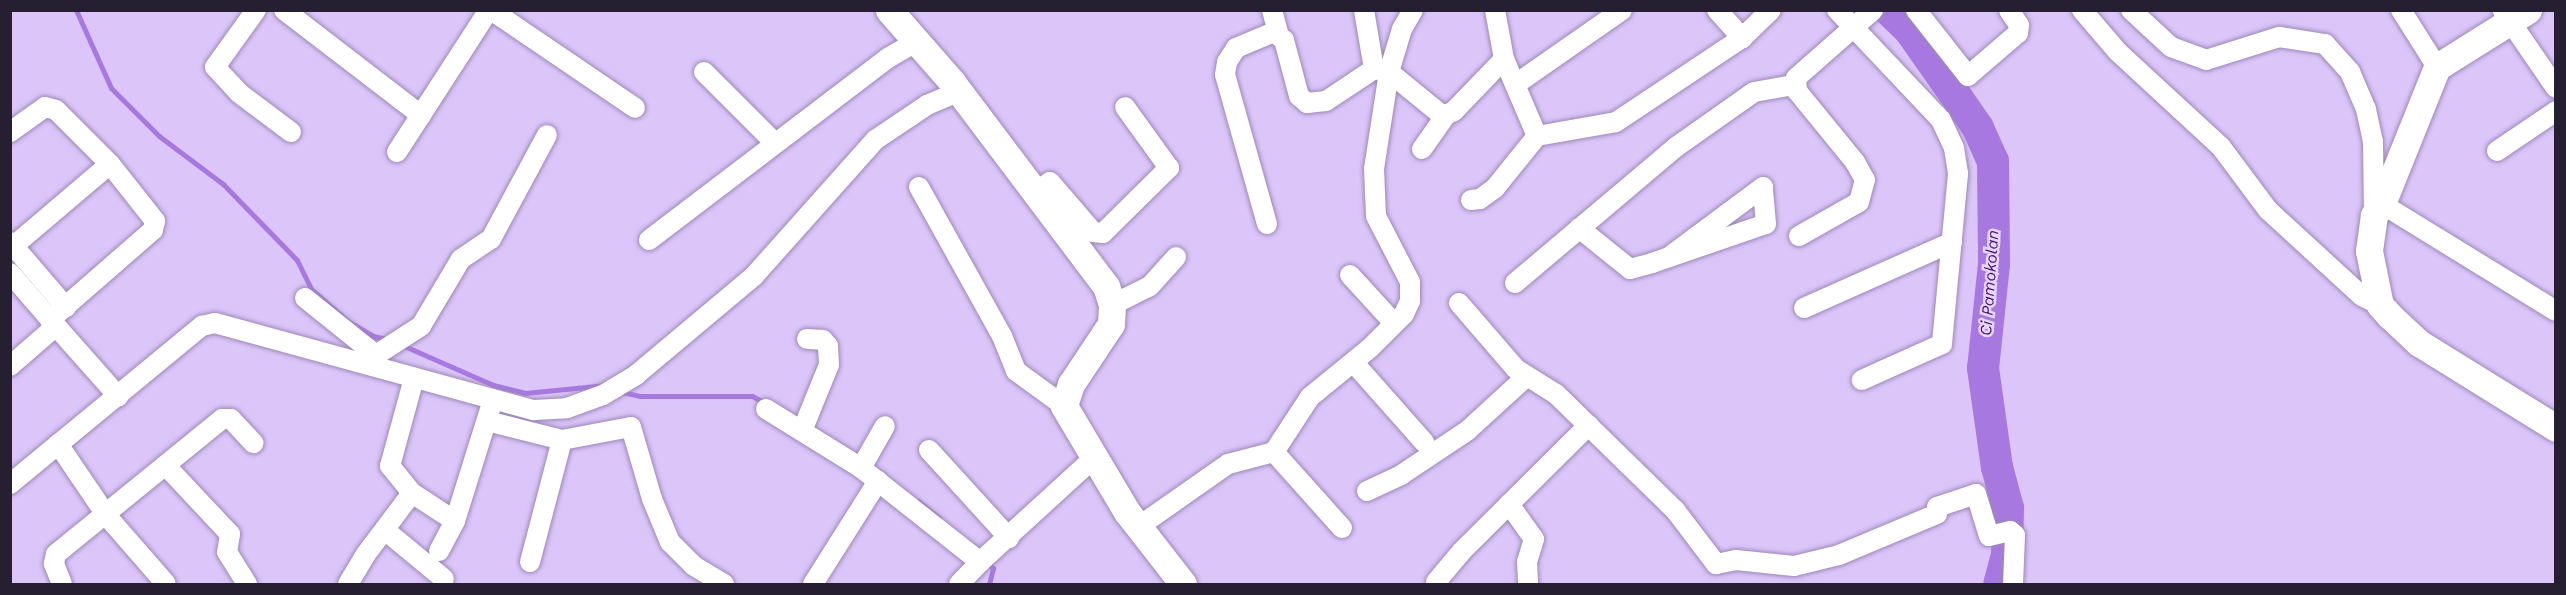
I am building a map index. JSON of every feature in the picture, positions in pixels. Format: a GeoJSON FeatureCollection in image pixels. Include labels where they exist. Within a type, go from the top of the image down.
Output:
{"type":"FeatureCollection","features":[{"type":"Feature","properties":{"kind":"street"},"geometry":{"type":"LineString","coordinates":[[256,10],[215,67],[238,93],[291,132]]}},
{"type":"Feature","properties":{"kind":"street"},"geometry":{"type":"LineString","coordinates":[[284,10],[421,115]]}},
{"type":"Feature","properties":{"kind":"street"},"geometry":{"type":"LineString","coordinates":[[397,152],[490,10],[635,108]]}},
{"type":"Feature","properties":{"kind":"street"},"geometry":{"type":"LineString","coordinates":[[889,10],[958,92],[1093,268],[1112,305],[1111,324],[1071,384],[1064,406]]}},
{"type":"Feature","properties":{"kind":"street"},"geometry":{"type":"LineString","coordinates":[[1272,10],[1279,36]]}},
{"type":"Feature","properties":{"kind":"street"},"geometry":{"type":"LineString","coordinates":[[1138,527],[1228,464],[1275,452],[1310,397],[1354,363],[1394,323],[1410,301],[1410,282],[1376,216],[1373,193],[1381,70],[1364,10]]}},
{"type":"Feature","properties":{"kind":"street"},"geometry":{"type":"LineString","coordinates":[[1267,224],[1225,75],[1227,62],[1236,48],[1274,32],[1284,40],[1299,96],[1307,103],[1326,102],[1381,70],[1413,10]]}},
{"type":"Feature","properties":{"kind":"street"},"geometry":{"type":"LineString","coordinates":[[1495,10],[1504,59],[1537,136]]}},
{"type":"Feature","properties":{"kind":"street"},"geometry":{"type":"LineString","coordinates":[[1516,84],[1622,10]]}},
{"type":"Feature","properties":{"kind":"street"},"geometry":{"type":"LineString","coordinates":[[1717,10],[1742,38]]}},
{"type":"Feature","properties":{"kind":"street"},"geometry":{"type":"LineString","coordinates":[[1471,200],[1480,199],[1495,188],[1537,136],[1617,122],[1742,38],[1771,10]]}},
{"type":"Feature","properties":{"kind":"street"},"geometry":{"type":"LineString","coordinates":[[1838,10],[1857,27],[1941,120],[1949,133],[1958,174],[1942,344],[1862,380]]}},
{"type":"Feature","properties":{"kind":"street"},"geometry":{"type":"LineString","coordinates":[[1794,85],[1796,78],[1857,27],[1873,10]]}},
{"type":"Feature","properties":{"kind":"street"},"geometry":{"type":"LineString","coordinates":[[1916,10],[1968,76],[2018,33],[2019,25],[2009,10]]}},
{"type":"Feature","properties":{"kind":"street"},"geometry":{"type":"LineString","coordinates":[[2082,10],[2118,52],[2221,147],[2268,210],[2362,296],[2380,305],[2419,343],[2556,428]]}},
{"type":"Feature","properties":{"kind":"street"},"geometry":{"type":"LineString","coordinates":[[2131,10],[2170,47],[2206,60],[2279,37],[2325,44],[2350,72],[2366,109],[2373,142],[2375,218],[2370,267],[2380,305]]}},
{"type":"Feature","properties":{"kind":"street"},"geometry":{"type":"LineString","coordinates":[[2401,10],[2437,67]]}},
{"type":"Feature","properties":{"kind":"street"},"geometry":{"type":"LineString","coordinates":[[2375,218],[2437,67],[2514,14],[2556,88]]}},
{"type":"Feature","properties":{"kind":"street"},"geometry":{"type":"LineString","coordinates":[[649,240],[888,58],[917,41]]}},
{"type":"Feature","properties":{"kind":"street"},"geometry":{"type":"LineString","coordinates":[[1422,149],[1446,115],[1504,59]]}},
{"type":"Feature","properties":{"kind":"street"},"geometry":{"type":"LineString","coordinates":[[1381,70],[1436,112],[1446,115]]}},
{"type":"Feature","properties":{"kind":"street"},"geometry":{"type":"LineString","coordinates":[[704,72],[775,143]]}},
{"type":"Feature","properties":{"kind":"street"},"geometry":{"type":"LineString","coordinates":[[1515,283],[1677,147],[1754,92],[1794,85]]}},
{"type":"Feature","properties":{"kind":"street"},"geometry":{"type":"LineString","coordinates":[[1794,85],[1855,162],[1864,180],[1859,202],[1799,236]]}},
{"type":"Feature","properties":{"kind":"street"},"geometry":{"type":"LineString","coordinates":[[10,484],[202,326],[215,323],[375,361],[414,378],[492,400],[534,410],[567,408],[624,384],[754,276],[875,140],[927,105],[958,92]]}},
{"type":"Feature","properties":{"kind":"street"},"geometry":{"type":"LineString","coordinates":[[10,132],[45,107],[52,108],[110,164],[155,225],[66,307],[10,366]]}},
{"type":"Feature","properties":{"kind":"street"},"geometry":{"type":"LineString","coordinates":[[1034,193],[1050,182],[1093,232],[1103,233],[1169,168],[1125,107]]}},
{"type":"Feature","properties":{"kind":"street"},"geometry":{"type":"LineString","coordinates":[[2497,151],[2556,111]]}},
{"type":"Feature","properties":{"kind":"street"},"geometry":{"type":"LineString","coordinates":[[375,361],[422,326],[461,259],[490,239],[547,135]]}},
{"type":"Feature","properties":{"kind":"street"},"geometry":{"type":"LineString","coordinates":[[66,307],[12,246],[110,164]]}},
{"type":"Feature","properties":{"kind":"street"},"geometry":{"type":"LineString","coordinates":[[920,187],[1002,336],[1016,371],[1064,406],[1138,527],[1183,585]]}},
{"type":"Feature","properties":{"kind":"street"},"geometry":{"type":"LineString","coordinates":[[1579,228],[1630,268],[1670,256],[1766,224],[1763,187],[1705,226],[1670,256]]}},
{"type":"Feature","properties":{"kind":"street"},"geometry":{"type":"LineString","coordinates":[[2375,218],[2556,311]]}},
{"type":"Feature","properties":{"kind":"street"},"geometry":{"type":"LineString","coordinates":[[1804,308],[1952,242]]}},
{"type":"Feature","properties":{"kind":"street"},"geometry":{"type":"LineString","coordinates":[[1112,305],[1150,286],[1176,256]]}},
{"type":"Feature","properties":{"kind":"street"},"geometry":{"type":"LineString","coordinates":[[10,273],[118,396]]}},
{"type":"Feature","properties":{"kind":"street"},"geometry":{"type":"LineString","coordinates":[[1350,275],[1394,323]]}},
{"type":"Feature","properties":{"kind":"street"},"geometry":{"type":"LineString","coordinates":[[305,298],[375,361]]}},
{"type":"Feature","properties":{"kind":"street"},"geometry":{"type":"LineString","coordinates":[[1459,303],[1516,369],[1556,394],[1675,510],[1716,564],[1736,560],[1794,566],[1839,555],[1937,514],[1937,507],[1976,494],[1988,535],[2002,533],[2015,535],[2013,585]]}},
{"type":"Feature","properties":{"kind":"street"},"geometry":{"type":"LineString","coordinates":[[801,431],[829,365],[828,346],[823,340],[807,339]]}},
{"type":"Feature","properties":{"kind":"street"},"geometry":{"type":"LineString","coordinates":[[1354,363],[1424,442]]}},
{"type":"Feature","properties":{"kind":"street"},"geometry":{"type":"LineString","coordinates":[[1367,491],[1401,475],[1467,431],[1527,376]]}},
{"type":"Feature","properties":{"kind":"street"},"geometry":{"type":"LineString","coordinates":[[414,378],[390,466],[412,493],[455,521]]}},
{"type":"Feature","properties":{"kind":"street"},"geometry":{"type":"LineString","coordinates":[[439,551],[455,521],[492,400]]}},
{"type":"Feature","properties":{"kind":"street"},"geometry":{"type":"LineString","coordinates":[[766,409],[861,468],[980,562]]}},
{"type":"Feature","properties":{"kind":"street"},"geometry":{"type":"LineString","coordinates":[[55,583],[53,561],[56,555],[167,467],[222,419],[231,419],[253,443]]}},
{"type":"Feature","properties":{"kind":"street"},"geometry":{"type":"LineString","coordinates":[[487,421],[562,440],[631,427],[652,499],[670,542],[687,560],[724,585]]}},
{"type":"Feature","properties":{"kind":"street"},"geometry":{"type":"LineString","coordinates":[[1436,582],[1509,504],[1590,425]]}},
{"type":"Feature","properties":{"kind":"street"},"geometry":{"type":"LineString","coordinates":[[861,468],[885,426]]}},
{"type":"Feature","properties":{"kind":"street"},"geometry":{"type":"LineString","coordinates":[[530,561],[562,440]]}},
{"type":"Feature","properties":{"kind":"street"},"geometry":{"type":"LineString","coordinates":[[58,444],[106,515],[166,585]]}},
{"type":"Feature","properties":{"kind":"street"},"geometry":{"type":"LineString","coordinates":[[929,450],[1009,538]]}},
{"type":"Feature","properties":{"kind":"street"},"geometry":{"type":"LineString","coordinates":[[1275,452],[1342,528]]}},
{"type":"Feature","properties":{"kind":"street"},"geometry":{"type":"LineString","coordinates":[[959,585],[980,562],[1009,538],[1094,458]]}},
{"type":"Feature","properties":{"kind":"street"},"geometry":{"type":"LineString","coordinates":[[167,467],[230,534],[227,552],[247,585]]}},
{"type":"Feature","properties":{"kind":"street"},"geometry":{"type":"LineString","coordinates":[[813,585],[878,481]]}},
{"type":"Feature","properties":{"kind":"street"},"geometry":{"type":"LineString","coordinates":[[348,585],[366,554],[386,531],[412,493]]}},
{"type":"Feature","properties":{"kind":"street"},"geometry":{"type":"LineString","coordinates":[[1509,504],[1534,538],[1527,562],[1528,585]]}},
{"type":"Feature","properties":{"kind":"street"},"geometry":{"type":"LineString","coordinates":[[386,531],[444,579]]}},
{"type":"Feature","properties":{"kind":"waterway"},"geometry":{"type":"LineString","coordinates":[[76,10],[111,88],[159,136],[223,184],[297,260],[311,289],[349,322],[373,336],[391,340]]}},
{"type":"Feature","properties":{"kind":"waterway","name":"Ci Pamokolan"},"geometry":{"type":"LineString","coordinates":[[1889,10],[1909,29],[1978,128],[1993,161],[1994,264],[1983,368],[1997,467],[2008,508],[2007,555],[1999,584]]}},
{"type":"Feature","properties":{"kind":"waterway"},"geometry":{"type":"LineString","coordinates":[[402,345],[493,385],[525,393],[607,385]]}},
{"type":"Feature","properties":{"kind":"waterway"},"geometry":{"type":"LineString","coordinates":[[618,391],[640,396],[752,396],[767,404]]}},
{"type":"Feature","properties":{"kind":"waterway"},"geometry":{"type":"LineString","coordinates":[[918,501],[939,518]]}},
{"type":"Feature","properties":{"kind":"waterway"},"geometry":{"type":"LineString","coordinates":[[985,561],[993,568],[989,584]]}}]}
